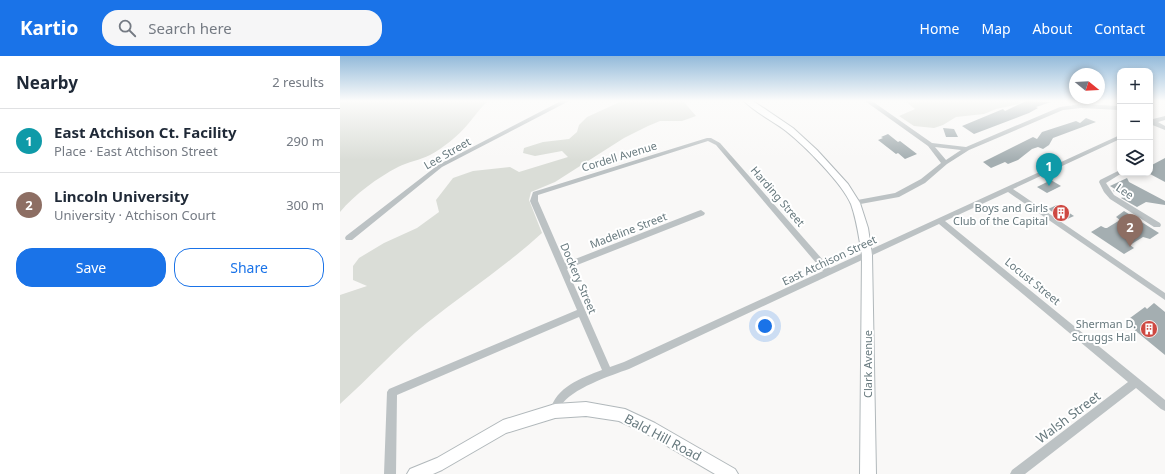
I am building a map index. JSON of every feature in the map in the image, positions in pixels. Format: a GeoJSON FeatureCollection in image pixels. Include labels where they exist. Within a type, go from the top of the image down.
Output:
{"type":"FeatureCollection","features":[{"type":"Feature","properties":{"kind":"main road","name":"Clark Avenue"},"geometry":{"type":"LineString","coordinates":[[776,121],[790,130],[814,152],[845,186],[855,203],[863,228],[867,255],[868,474]]}},
{"type":"Feature","properties":{"kind":"main road","name":"Bald Hill Road"},"geometry":{"type":"LineString","coordinates":[[415,474],[442,462],[503,427],[555,411],[586,409],[620,414],[650,428],[730,474]]}},
{"type":"Feature","properties":{"kind":"street","name":"Lee Street"},"geometry":{"type":"LineString","coordinates":[[349,238],[440,166],[528,121]]}},
{"type":"Feature","properties":{"kind":"street"},"geometry":{"type":"LineString","coordinates":[[895,121],[930,145],[945,163]]}},
{"type":"Feature","properties":{"kind":"street"},"geometry":{"type":"LineString","coordinates":[[855,203],[897,195],[923,181],[945,163],[967,149],[1033,121]]}},
{"type":"Feature","properties":{"kind":"street"},"geometry":{"type":"LineString","coordinates":[[1153,123],[1165,128]]}},
{"type":"Feature","properties":{"kind":"street","name":"Cordell Avenue"},"geometry":{"type":"LineString","coordinates":[[535,194],[709,139]]}},
{"type":"Feature","properties":{"kind":"street","name":"Harding Street"},"geometry":{"type":"LineString","coordinates":[[709,139],[718,144],[829,272]]}},
{"type":"Feature","properties":{"kind":"street","name":"East Atchison Street"},"geometry":{"type":"LineString","coordinates":[[555,411],[558,402],[565,393],[607,371],[626,366],[1008,189],[1117,140]]}},
{"type":"Feature","properties":{"kind":"street"},"geometry":{"type":"LineString","coordinates":[[930,145],[967,149]]}},
{"type":"Feature","properties":{"kind":"street","name":"Lee"},"geometry":{"type":"LineString","coordinates":[[1117,174],[1102,182],[1106,190],[1112,196],[1157,225]]}},
{"type":"Feature","properties":{"kind":"street"},"geometry":{"type":"LineString","coordinates":[[1008,189],[1165,297]]}},
{"type":"Feature","properties":{"kind":"street","name":"Dockery Street"},"geometry":{"type":"LineString","coordinates":[[535,194],[534,201],[607,371]]}},
{"type":"Feature","properties":{"kind":"street","name":"Madeline Street"},"geometry":{"type":"LineString","coordinates":[[563,267],[701,213]]}},
{"type":"Feature","properties":{"kind":"street","name":"Locust Street"},"geometry":{"type":"LineString","coordinates":[[940,221],[1165,406]]}},
{"type":"Feature","properties":{"kind":"street"},"geometry":{"type":"LineString","coordinates":[[390,474],[392,392],[582,312]]}},
{"type":"Feature","properties":{"kind":"street","name":"Walsh Street"},"geometry":{"type":"LineString","coordinates":[[1016,474],[1136,382]]}},
{"type":"Feature","properties":{"kind":"shaded area"},"geometry":{"type":"Polygon","coordinates":[[[340,121],[470,121],[455,137],[445,145],[430,155],[402,165],[382,176],[359,193],[340,212],[340,121]]]}},
{"type":"Feature","properties":{"kind":"shaded area"},"geometry":{"type":"Polygon","coordinates":[[[583,121],[683,121],[660,121],[648,126],[624,138],[555,182],[531,192],[529,200],[542,233],[514,257],[427,323],[393,353],[340,404],[340,295],[367,286],[353,280],[353,266],[359,258],[384,243],[417,228],[439,212],[436,200],[453,178],[473,171],[510,167],[519,172],[568,157],[562,151],[535,156],[523,153],[524,148],[543,142],[569,139],[577,132],[579,125],[583,121]]]}},
{"type":"Feature","properties":{"kind":"shaded area"},"geometry":{"type":"Polygon","coordinates":[[[906,121],[950,121],[934,128],[914,126],[906,121]]]}},
{"type":"Feature","properties":{"kind":"building"},"geometry":{"type":"Polygon","coordinates":[[[975,121],[1009,121],[974,134],[962,126],[975,121]]]}},
{"type":"Feature","properties":{"kind":"building"},"geometry":{"type":"Polygon","coordinates":[[[1076,121],[1080,123],[1083,121],[1096,122],[1053,138],[1049,145],[1043,149],[1038,147],[1032,149],[1018,160],[1008,164],[1005,162],[991,168],[983,162],[1033,137],[1037,139],[1042,132],[1076,121]]]}},
{"type":"Feature","properties":{"kind":"building"},"geometry":{"type":"Polygon","coordinates":[[[943,128],[954,129],[958,137],[946,137],[943,128]]]}},
{"type":"Feature","properties":{"kind":"building"},"geometry":{"type":"Polygon","coordinates":[[[888,134],[917,154],[905,159],[898,153],[896,154],[878,140],[888,134]]]}},
{"type":"Feature","properties":{"kind":"building"},"geometry":{"type":"Polygon","coordinates":[[[1165,158],[1165,182],[1153,176],[1153,164],[1165,158]]]}},
{"type":"Feature","properties":{"kind":"building"},"geometry":{"type":"Polygon","coordinates":[[[1127,178],[1129,182],[1165,201],[1165,205],[1146,202],[1137,207],[1121,198],[1125,196],[1113,191],[1115,189],[1110,186],[1127,178]]]}},
{"type":"Feature","properties":{"kind":"building"},"geometry":{"type":"Polygon","coordinates":[[[1051,180],[1061,186],[1047,193],[1037,187],[1051,180]]]}},
{"type":"Feature","properties":{"kind":"building","name":"Boys and Girls Club of the Capital"},"geometry":{"type":"Polygon","coordinates":[[[1057,205],[1074,216],[1065,220],[1048,209],[1057,205]]]}},
{"type":"Feature","properties":{"kind":"building"},"geometry":{"type":"Polygon","coordinates":[[[1124,211],[1159,233],[1150,239],[1143,237],[1130,245],[1134,248],[1124,254],[1091,232],[1101,226],[1107,228],[1120,220],[1116,217],[1124,211]]]}},
{"type":"Feature","properties":{"kind":"building","name":"Sherman D. Scruggs Hall"},"geometry":{"type":"Polygon","coordinates":[[[1154,303],[1165,312],[1165,355],[1126,323],[1132,319],[1130,318],[1145,307],[1147,309],[1154,303]]]}},
{"type":"Feature","properties":{"kind":"place","name":"East Atchison Ct. Facility"},"geometry":{"type":"Point","coordinates":[1049,186]}},
{"type":"Feature","properties":{"kind":"place","name":"Boys and Girls Club of the Capital"},"geometry":{"type":"Point","coordinates":[1061,213]}},
{"type":"Feature","properties":{"kind":"place","name":"Lincoln University"},"geometry":{"type":"Point","coordinates":[1130,247]}},
{"type":"Feature","properties":{"kind":"place","name":"Sherman D. Scruggs Hall"},"geometry":{"type":"Point","coordinates":[1149,329]}}]}
